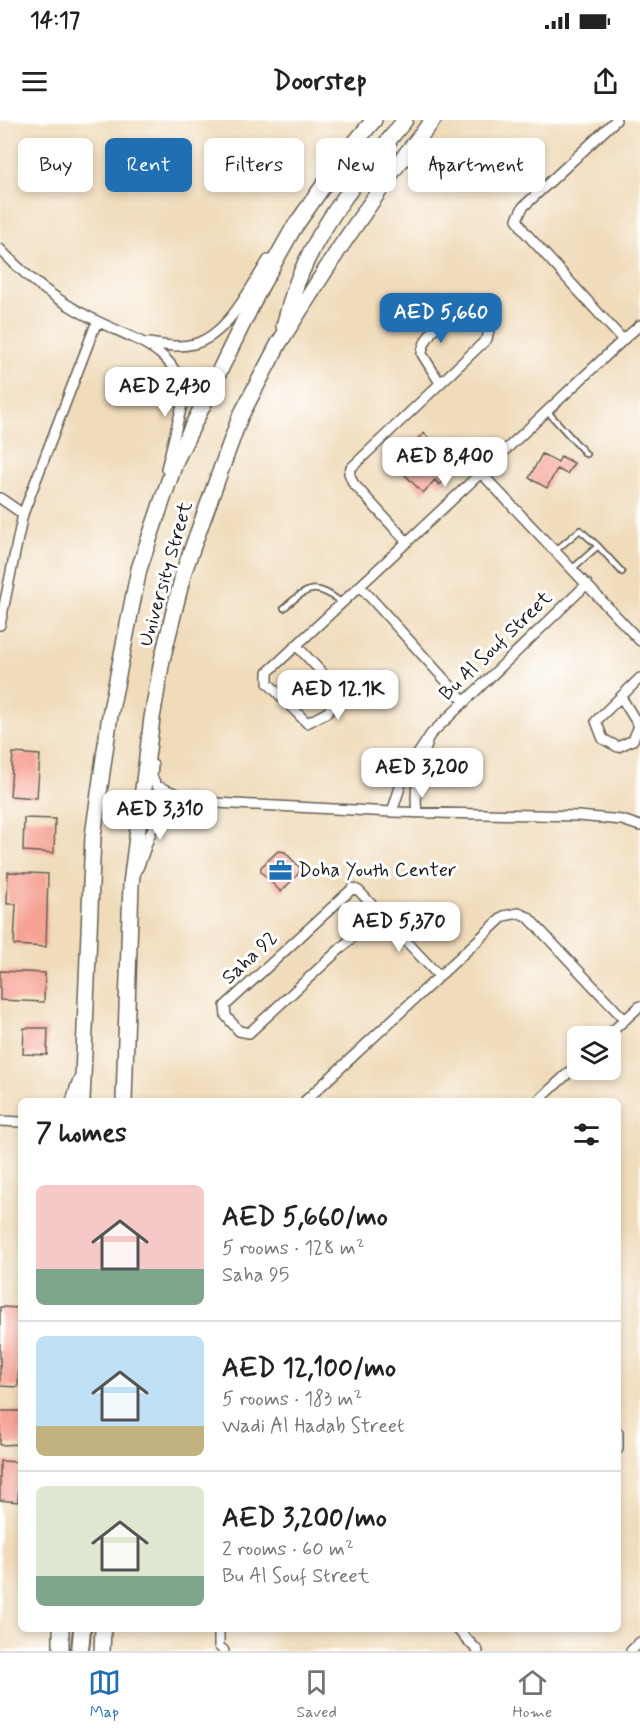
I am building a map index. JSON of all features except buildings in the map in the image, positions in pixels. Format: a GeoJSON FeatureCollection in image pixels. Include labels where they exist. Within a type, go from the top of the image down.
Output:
{"type":"FeatureCollection","features":[{"type":"Feature","properties":{"kind":"highway"},"geometry":{"type":"LineString","coordinates":[[80,1651],[82,1632]]}},
{"type":"Feature","properties":{"kind":"main road"},"geometry":{"type":"LineString","coordinates":[[350,138],[360,120]]}},
{"type":"Feature","properties":{"kind":"main road","name":"University Street"},"geometry":{"type":"LineString","coordinates":[[359,138],[374,120]]}},
{"type":"Feature","properties":{"kind":"main road"},"geometry":{"type":"LineString","coordinates":[[279,344],[300,274],[310,254],[372,161],[405,120]]}},
{"type":"Feature","properties":{"kind":"main road","name":"University Street"},"geometry":{"type":"LineString","coordinates":[[124,1098],[131,884],[152,718],[162,660],[184,571],[240,417],[279,344],[341,246],[395,168],[433,120]]}},
{"type":"Feature","properties":{"kind":"main road","name":"University Street"},"geometry":{"type":"LineString","coordinates":[[82,1098],[90,892],[103,764],[130,604],[139,569],[176,460],[293,229],[319,192]]}},
{"type":"Feature","properties":{"kind":"main road"},"geometry":{"type":"LineString","coordinates":[[61,1632],[61,1651]]}},
{"type":"Feature","properties":{"kind":"main road"},"geometry":{"type":"LineString","coordinates":[[102,1651],[103,1632]]}},
{"type":"Feature","properties":{"kind":"street"},"geometry":{"type":"LineString","coordinates":[[616,120],[523,207],[518,219],[524,231],[623,340]]}},
{"type":"Feature","properties":{"kind":"street"},"geometry":{"type":"LineString","coordinates":[[147,343],[187,345],[208,338],[234,311],[285,235],[293,229]]}},
{"type":"Feature","properties":{"kind":"street"},"geometry":{"type":"LineString","coordinates":[[0,249],[37,284],[97,321],[147,343],[174,367],[183,394],[163,483],[164,491]]}},
{"type":"Feature","properties":{"kind":"street"},"geometry":{"type":"LineString","coordinates":[[407,542],[353,483],[350,473],[354,464],[487,339],[490,325],[479,308],[465,305],[459,307],[425,340],[422,354],[440,383]]}},
{"type":"Feature","properties":{"kind":"street"},"geometry":{"type":"LineString","coordinates":[[0,624],[23,514],[97,321]]}},
{"type":"Feature","properties":{"kind":"street"},"geometry":{"type":"LineString","coordinates":[[296,645],[340,692],[328,712],[307,723],[268,683],[266,678],[268,672],[296,645],[640,325]]}},
{"type":"Feature","properties":{"kind":"street"},"geometry":{"type":"LineString","coordinates":[[481,473],[640,641]]}},
{"type":"Feature","properties":{"kind":"street"},"geometry":{"type":"LineString","coordinates":[[0,498],[23,514]]}},
{"type":"Feature","properties":{"kind":"street","name":"Bu Al Souf Street"},"geometry":{"type":"LineString","coordinates":[[392,812],[404,776],[431,734],[587,584]]}},
{"type":"Feature","properties":{"kind":"street"},"geometry":{"type":"LineString","coordinates":[[360,586],[465,702]]}},
{"type":"Feature","properties":{"kind":"street"},"geometry":{"type":"LineString","coordinates":[[621,697],[639,726],[633,740],[618,747],[603,739],[596,726],[596,721],[640,678]]}},
{"type":"Feature","properties":{"kind":"street"},"geometry":{"type":"LineString","coordinates":[[152,718],[154,743],[152,777],[157,786],[197,802],[417,813],[578,816],[622,820],[640,826]]}},
{"type":"Feature","properties":{"kind":"street","name":"Bu Al Souf Street"},"geometry":{"type":"LineString","coordinates":[[417,813],[415,795],[419,768],[431,734]]}},
{"type":"Feature","properties":{"kind":"street"},"geometry":{"type":"LineString","coordinates":[[131,884],[153,824],[167,812],[197,802]]}},
{"type":"Feature","properties":{"kind":"street","name":"Saha 92"},"geometry":{"type":"LineString","coordinates":[[379,913],[249,1033],[239,1031],[226,1016],[225,1006],[353,888],[359,891],[438,975]]}},
{"type":"Feature","properties":{"kind":"street"},"geometry":{"type":"LineString","coordinates":[[308,1098],[504,916],[519,913],[528,917],[625,1020]]}},
{"type":"Feature","properties":{"kind":"street"},"geometry":{"type":"LineString","coordinates":[[618,1026],[640,1006]]}},
{"type":"Feature","properties":{"kind":"street"},"geometry":{"type":"LineString","coordinates":[[72,1098],[85,1047]]}},
{"type":"Feature","properties":{"kind":"street"},"geometry":{"type":"LineString","coordinates":[[541,1098],[567,1074]]}},
{"type":"Feature","properties":{"kind":"street"},"geometry":{"type":"LineString","coordinates":[[0,1121],[18,1122]]}},
{"type":"Feature","properties":{"kind":"street"},"geometry":{"type":"LineString","coordinates":[[219,1632],[219,1646],[224,1651]]}},
{"type":"Feature","properties":{"kind":"street"},"geometry":{"type":"LineString","coordinates":[[461,1632],[478,1651]]}},
{"type":"Feature","properties":{"kind":"street"},"geometry":{"type":"LineString","coordinates":[[631,1651],[640,1642]]}},
{"type":"Feature","properties":{"kind":"lane"},"geometry":{"type":"LineString","coordinates":[[547,411],[586,454]]}},
{"type":"Feature","properties":{"kind":"lane"},"geometry":{"type":"LineString","coordinates":[[555,551],[580,530],[622,572]]}},
{"type":"Feature","properties":{"kind":"lane"},"geometry":{"type":"LineString","coordinates":[[572,569],[598,546]]}},
{"type":"Feature","properties":{"kind":"lane"},"geometry":{"type":"LineString","coordinates":[[284,608],[302,592],[315,588],[327,592],[342,603]]}},
{"type":"Feature","properties":{"kind":"place","name":"Doha Youth Center"},"geometry":{"type":"Point","coordinates":[280,870]}}]}
